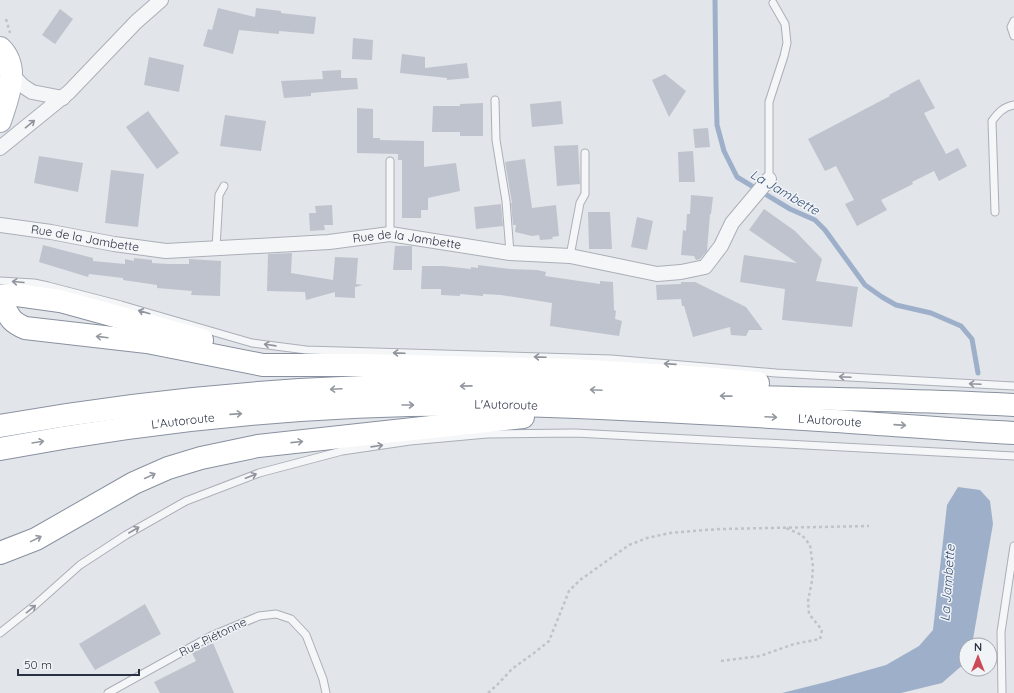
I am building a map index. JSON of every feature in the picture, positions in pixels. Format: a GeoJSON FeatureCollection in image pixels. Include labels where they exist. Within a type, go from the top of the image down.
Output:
{"type":"FeatureCollection","features":[{"type":"Feature","properties":{"kind":"main road"},"geometry":{"type":"LineString","coordinates":[[0,121],[10,85],[11,74],[8,60],[1,46]]}},
{"type":"Feature","properties":{"kind":"main road"},"geometry":{"type":"LineString","coordinates":[[363,365],[260,355],[60,301],[17,295],[1,300],[15,324],[26,328],[147,342],[263,365],[363,365],[438,360],[703,378],[919,400]]}},
{"type":"Feature","properties":{"kind":"main road","name":"L'Autoroute"},"geometry":{"type":"LineString","coordinates":[[0,426],[41,418],[149,404],[243,394],[362,387],[510,385],[682,395],[919,400],[1014,406]]}},
{"type":"Feature","properties":{"kind":"main road","name":"L'Autoroute"},"geometry":{"type":"LineString","coordinates":[[0,449],[129,427],[234,414],[376,406],[512,405],[676,412],[1014,432]]}},
{"type":"Feature","properties":{"kind":"main road"},"geometry":{"type":"LineString","coordinates":[[0,553],[36,540],[134,483],[168,468],[201,458],[251,447],[516,418],[676,412]]}},
{"type":"Feature","properties":{"kind":"street"},"geometry":{"type":"LineString","coordinates":[[0,148],[63,98],[136,22],[161,0]]}},
{"type":"Feature","properties":{"kind":"street"},"geometry":{"type":"LineString","coordinates":[[11,74],[23,86],[32,92],[63,98]]}},
{"type":"Feature","properties":{"kind":"street","name":"Rue de la Jambette"},"geometry":{"type":"LineString","coordinates":[[0,225],[166,251],[329,242],[390,234],[510,253],[570,256],[657,274],[681,272],[705,267],[721,246],[732,223],[768,179]]}},
{"type":"Feature","properties":{"kind":"lane"},"geometry":{"type":"LineString","coordinates":[[768,179],[769,102],[787,43],[785,24],[773,3]]}},
{"type":"Feature","properties":{"kind":"lane"},"geometry":{"type":"LineString","coordinates":[[1014,21],[1011,27],[1014,36]]}},
{"type":"Feature","properties":{"kind":"lane"},"geometry":{"type":"LineString","coordinates":[[495,100],[496,140],[506,201],[510,253]]}},
{"type":"Feature","properties":{"kind":"lane"},"geometry":{"type":"LineString","coordinates":[[995,212],[992,121],[999,112],[1009,106],[1014,105]]}},
{"type":"Feature","properties":{"kind":"lane"},"geometry":{"type":"LineString","coordinates":[[570,256],[580,203],[584,194],[584,153]]}},
{"type":"Feature","properties":{"kind":"lane"},"geometry":{"type":"LineString","coordinates":[[390,161],[390,234]]}},
{"type":"Feature","properties":{"kind":"lane"},"geometry":{"type":"LineString","coordinates":[[216,248],[219,195],[224,186]]}},
{"type":"Feature","properties":{"kind":"lane"},"geometry":{"type":"LineString","coordinates":[[0,281],[34,283],[48,286],[252,343],[306,350],[438,360],[611,359],[776,373],[1014,386]]}},
{"type":"Feature","properties":{"kind":"lane"},"geometry":{"type":"LineString","coordinates":[[0,633],[34,606],[80,565],[126,535],[186,501],[259,472],[342,451],[410,441],[487,434],[575,434],[1014,456]]}},
{"type":"Feature","properties":{"kind":"lane"},"geometry":{"type":"LineString","coordinates":[[1002,693],[1001,632],[1014,546]]}},
{"type":"Feature","properties":{"kind":"lane","name":"Rue Piétonne"},"geometry":{"type":"LineString","coordinates":[[108,693],[211,636],[259,616],[276,614],[291,620],[306,635],[323,679],[326,693]]}},
{"type":"Feature","properties":{"kind":"path"},"geometry":{"type":"LineString","coordinates":[[488,693],[512,669],[534,654],[549,641],[569,591],[580,580],[629,545],[647,538],[670,533],[720,529],[869,526]]}},
{"type":"Feature","properties":{"kind":"path"},"geometry":{"type":"LineString","coordinates":[[721,661],[760,656],[794,644],[820,639],[822,630],[809,614],[808,601],[813,567],[810,545],[802,535],[785,528]]}},
{"type":"Feature","properties":{"kind":"water"},"geometry":{"type":"Polygon","coordinates":[[[958,487],[980,490],[990,501],[993,524],[973,637],[958,637],[958,669],[942,683],[901,693],[782,693],[886,665],[919,646],[933,630],[947,505],[958,487]]]}},
{"type":"Feature","properties":{"kind":"building"},"geometry":{"type":"Polygon","coordinates":[[[218,8],[255,17],[256,8],[281,11],[281,13],[316,17],[314,34],[279,31],[279,34],[239,30],[233,54],[203,46],[208,29],[212,30],[218,8]]]}},
{"type":"Feature","properties":{"kind":"building"},"geometry":{"type":"Polygon","coordinates":[[[60,9],[73,19],[55,44],[42,35],[60,9]]]}},
{"type":"Feature","properties":{"kind":"building"},"geometry":{"type":"Polygon","coordinates":[[[353,38],[373,40],[372,60],[352,59],[353,38]]]}},
{"type":"Feature","properties":{"kind":"building"},"geometry":{"type":"Polygon","coordinates":[[[402,54],[425,57],[425,68],[467,63],[469,78],[447,80],[447,78],[400,73],[402,54]]]}},
{"type":"Feature","properties":{"kind":"building"},"geometry":{"type":"Polygon","coordinates":[[[149,57],[184,65],[179,92],[144,85],[149,57]]]}},
{"type":"Feature","properties":{"kind":"building"},"geometry":{"type":"Polygon","coordinates":[[[341,70],[341,78],[357,78],[358,89],[311,93],[311,96],[284,98],[281,81],[323,79],[322,71],[341,70]]]}},
{"type":"Feature","properties":{"kind":"building"},"geometry":{"type":"Polygon","coordinates":[[[665,74],[686,91],[669,117],[652,80],[665,74]]]}},
{"type":"Feature","properties":{"kind":"building"},"geometry":{"type":"Polygon","coordinates":[[[919,79],[935,108],[924,113],[946,154],[958,148],[967,166],[939,181],[934,171],[912,182],[913,184],[881,200],[887,210],[857,226],[845,204],[854,200],[836,166],[825,171],[808,139],[919,79]]]}},
{"type":"Feature","properties":{"kind":"building"},"geometry":{"type":"Polygon","coordinates":[[[561,101],[563,124],[532,127],[530,104],[561,101]]]}},
{"type":"Feature","properties":{"kind":"building"},"geometry":{"type":"Polygon","coordinates":[[[483,103],[483,136],[460,136],[460,132],[432,132],[433,106],[460,106],[460,104],[483,103]]]}},
{"type":"Feature","properties":{"kind":"building"},"geometry":{"type":"Polygon","coordinates":[[[357,108],[373,109],[373,138],[380,138],[380,140],[424,141],[424,167],[456,163],[460,191],[428,198],[428,210],[421,210],[421,218],[402,218],[402,160],[398,160],[398,154],[357,153],[357,108]]]}},
{"type":"Feature","properties":{"kind":"building"},"geometry":{"type":"Polygon","coordinates":[[[148,111],[179,153],[157,169],[126,127],[148,111]]]}},
{"type":"Feature","properties":{"kind":"building"},"geometry":{"type":"Polygon","coordinates":[[[225,115],[266,121],[261,151],[220,146],[225,115]]]}},
{"type":"Feature","properties":{"kind":"building"},"geometry":{"type":"Polygon","coordinates":[[[708,128],[710,147],[695,148],[693,129],[708,128]]]}},
{"type":"Feature","properties":{"kind":"building"},"geometry":{"type":"Polygon","coordinates":[[[578,145],[580,184],[557,186],[554,146],[578,145]]]}},
{"type":"Feature","properties":{"kind":"building"},"geometry":{"type":"Polygon","coordinates":[[[693,151],[695,182],[679,182],[678,152],[693,151]]]}},
{"type":"Feature","properties":{"kind":"building"},"geometry":{"type":"Polygon","coordinates":[[[39,156],[83,163],[78,192],[34,183],[39,156]]]}},
{"type":"Feature","properties":{"kind":"building"},"geometry":{"type":"Polygon","coordinates":[[[525,159],[532,208],[556,205],[559,236],[552,237],[553,239],[540,240],[539,235],[532,236],[515,232],[516,225],[513,225],[512,203],[505,162],[525,159]]]}},
{"type":"Feature","properties":{"kind":"building"},"geometry":{"type":"Polygon","coordinates":[[[111,170],[144,174],[138,227],[105,223],[111,170]]]}},
{"type":"Feature","properties":{"kind":"building"},"geometry":{"type":"Polygon","coordinates":[[[691,195],[713,197],[707,251],[700,259],[696,260],[694,256],[681,255],[683,230],[686,231],[687,214],[690,214],[691,195]]]}},
{"type":"Feature","properties":{"kind":"building"},"geometry":{"type":"Polygon","coordinates":[[[501,204],[503,226],[476,229],[474,207],[501,204]]]}},
{"type":"Feature","properties":{"kind":"building"},"geometry":{"type":"Polygon","coordinates":[[[332,205],[333,225],[324,225],[325,230],[310,231],[309,213],[316,213],[315,206],[332,205]]]}},
{"type":"Feature","properties":{"kind":"building"},"geometry":{"type":"Polygon","coordinates":[[[764,209],[795,231],[822,259],[816,281],[858,287],[852,327],[782,320],[785,289],[740,282],[744,255],[797,263],[749,230],[764,209]]]}},
{"type":"Feature","properties":{"kind":"building"},"geometry":{"type":"Polygon","coordinates":[[[588,212],[610,212],[612,249],[589,249],[588,212]]]}},
{"type":"Feature","properties":{"kind":"building"},"geometry":{"type":"Polygon","coordinates":[[[637,217],[653,221],[647,250],[631,247],[637,217]]]}},
{"type":"Feature","properties":{"kind":"building"},"geometry":{"type":"Polygon","coordinates":[[[43,245],[93,258],[93,261],[125,264],[125,259],[134,261],[134,258],[152,260],[152,263],[168,264],[189,264],[189,259],[221,261],[220,296],[191,295],[192,291],[157,288],[157,285],[123,280],[123,278],[89,274],[88,277],[39,262],[43,245]]]}},
{"type":"Feature","properties":{"kind":"building"},"geometry":{"type":"Polygon","coordinates":[[[395,246],[412,246],[412,270],[393,270],[395,246]]]}},
{"type":"Feature","properties":{"kind":"building"},"geometry":{"type":"Polygon","coordinates":[[[292,253],[291,273],[333,280],[335,257],[358,258],[356,284],[363,285],[355,287],[355,298],[335,297],[335,292],[306,300],[305,292],[267,291],[268,254],[292,253]]]}},
{"type":"Feature","properties":{"kind":"building"},"geometry":{"type":"Polygon","coordinates":[[[478,265],[510,269],[537,270],[546,272],[545,276],[600,284],[600,281],[613,282],[614,310],[616,311],[615,319],[622,321],[619,336],[550,326],[552,303],[501,295],[441,295],[441,289],[421,289],[422,266],[443,266],[471,269],[471,267],[478,268],[478,265]]]}},
{"type":"Feature","properties":{"kind":"building"},"geometry":{"type":"Polygon","coordinates":[[[681,282],[695,282],[746,307],[763,330],[749,330],[746,336],[731,335],[730,327],[693,337],[681,299],[657,300],[656,285],[681,284],[681,282]]]}},
{"type":"Feature","properties":{"kind":"building"},"geometry":{"type":"Polygon","coordinates":[[[145,604],[161,634],[95,670],[79,644],[145,604]]]}},
{"type":"Feature","properties":{"kind":"building"},"geometry":{"type":"Polygon","coordinates":[[[213,643],[234,693],[160,693],[154,682],[196,661],[192,653],[213,643]]]}},
{"type":"Feature","properties":{"kind":"waterway","name":"La Jambette"},"geometry":{"type":"LineString","coordinates":[[715,0],[717,125],[724,151],[737,177],[790,209],[815,220],[825,230],[865,285],[882,297],[896,305],[931,313],[961,326],[972,339],[978,373]]}}]}
